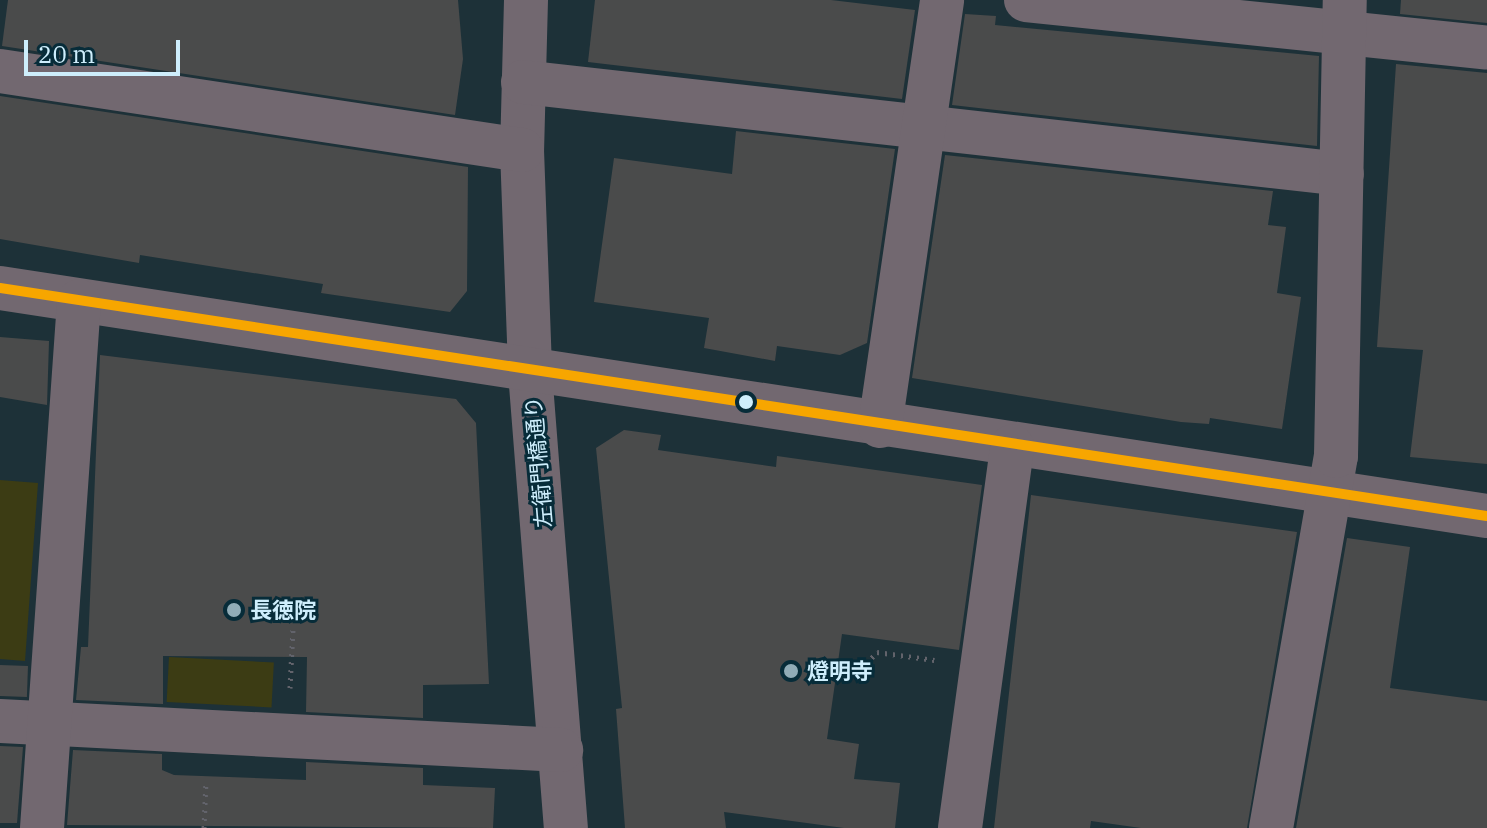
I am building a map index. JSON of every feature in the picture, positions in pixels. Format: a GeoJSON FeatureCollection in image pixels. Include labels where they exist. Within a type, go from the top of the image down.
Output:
{"type":"FeatureCollection","features":[{"type":"Feature","properties":{"kind":"street","name":"左衛門橋通り"},"geometry":{"type":"LineString","coordinates":[[526,0],[522,150],[530,372],[566,828]]}},
{"type":"Feature","properties":{"kind":"street"},"geometry":{"type":"LineString","coordinates":[[880,426],[942,0]]}},
{"type":"Feature","properties":{"kind":"street"},"geometry":{"type":"LineString","coordinates":[[1026,0],[1345,18],[1487,48]]}},
{"type":"Feature","properties":{"kind":"street"},"geometry":{"type":"LineString","coordinates":[[1271,828],[1333,495],[1345,18]]}},
{"type":"Feature","properties":{"kind":"street"},"geometry":{"type":"LineString","coordinates":[[0,71],[522,150]]}},
{"type":"Feature","properties":{"kind":"street"},"geometry":{"type":"LineString","coordinates":[[523,82],[1342,174]]}},
{"type":"Feature","properties":{"kind":"street"},"geometry":{"type":"LineString","coordinates":[[0,288],[1012,447],[1487,516]]}},
{"type":"Feature","properties":{"kind":"street"},"geometry":{"type":"LineString","coordinates":[[42,828],[79,301]]}},
{"type":"Feature","properties":{"kind":"street"},"geometry":{"type":"LineString","coordinates":[[960,828],[1012,447]]}},
{"type":"Feature","properties":{"kind":"street"},"geometry":{"type":"LineString","coordinates":[[0,721],[561,750]]}},
{"type":"Feature","properties":{"kind":"path"},"geometry":{"type":"LineString","coordinates":[[287,737],[293,628]]}},
{"type":"Feature","properties":{"kind":"path"},"geometry":{"type":"LineString","coordinates":[[855,675],[877,652],[982,667]]}},
{"type":"Feature","properties":{"kind":"shaded area"},"geometry":{"type":"Polygon","coordinates":[[[0,480],[38,483],[25,661],[0,659],[0,480]]]}},
{"type":"Feature","properties":{"kind":"shaded area"},"geometry":{"type":"Polygon","coordinates":[[[169,657],[274,662],[272,707],[167,702],[169,657]]]}},
{"type":"Feature","properties":{"kind":"building"},"geometry":{"type":"Polygon","coordinates":[[[8,0],[458,0],[463,59],[455,115],[2,46],[8,0]]]}},
{"type":"Feature","properties":{"kind":"building"},"geometry":{"type":"Polygon","coordinates":[[[595,0],[831,0],[915,10],[902,99],[588,62],[595,0]]]}},
{"type":"Feature","properties":{"kind":"building"},"geometry":{"type":"Polygon","coordinates":[[[1401,0],[1487,0],[1487,23],[1400,14],[1401,0]]]}},
{"type":"Feature","properties":{"kind":"building"},"geometry":{"type":"Polygon","coordinates":[[[965,14],[996,16],[995,25],[1319,56],[1317,146],[952,105],[965,14]]]}},
{"type":"Feature","properties":{"kind":"building"},"geometry":{"type":"Polygon","coordinates":[[[1396,64],[1487,73],[1487,464],[1410,457],[1423,350],[1377,347],[1396,64]]]}},
{"type":"Feature","properties":{"kind":"building"},"geometry":{"type":"Polygon","coordinates":[[[0,96],[468,167],[467,291],[450,312],[321,293],[323,284],[140,255],[139,263],[0,239],[0,96]]]}},
{"type":"Feature","properties":{"kind":"building"},"geometry":{"type":"Polygon","coordinates":[[[736,131],[895,149],[867,343],[840,355],[777,346],[775,361],[704,348],[709,318],[594,302],[614,158],[732,174],[736,131]]]}},
{"type":"Feature","properties":{"kind":"building"},"geometry":{"type":"Polygon","coordinates":[[[945,155],[1273,191],[1268,225],[1286,227],[1277,293],[1301,297],[1282,429],[1210,418],[1209,424],[1181,422],[912,378],[945,155]]]}},
{"type":"Feature","properties":{"kind":"building"},"geometry":{"type":"Polygon","coordinates":[[[0,337],[49,341],[47,405],[0,397],[0,337]]]}},
{"type":"Feature","properties":{"kind":"building"},"geometry":{"type":"Polygon","coordinates":[[[100,355],[456,399],[476,423],[489,684],[423,685],[423,718],[306,712],[307,657],[163,656],[163,704],[76,700],[81,647],[88,647],[100,355]]]}},
{"type":"Feature","properties":{"kind":"building"},"geometry":{"type":"Polygon","coordinates":[[[624,430],[661,435],[658,450],[776,467],[777,456],[982,485],[959,650],[842,634],[827,739],[859,744],[854,779],[900,783],[895,828],[844,828],[724,812],[726,828],[625,828],[616,709],[622,708],[596,448],[624,430]]]}},
{"type":"Feature","properties":{"kind":"building"},"geometry":{"type":"Polygon","coordinates":[[[1031,495],[1297,532],[1247,828],[1141,828],[1091,821],[1090,828],[994,828],[1031,495]]]}},
{"type":"Feature","properties":{"kind":"building"},"geometry":{"type":"Polygon","coordinates":[[[1347,538],[1410,547],[1390,688],[1487,701],[1487,828],[1296,828],[1347,538]]]}},
{"type":"Feature","properties":{"kind":"building"},"geometry":{"type":"Polygon","coordinates":[[[0,665],[28,666],[27,697],[0,696],[0,665]]]}},
{"type":"Feature","properties":{"kind":"building"},"geometry":{"type":"Polygon","coordinates":[[[0,746],[23,747],[17,823],[0,823],[0,746]]]}},
{"type":"Feature","properties":{"kind":"building"},"geometry":{"type":"Polygon","coordinates":[[[73,750],[162,754],[162,770],[174,775],[306,780],[306,762],[423,768],[423,785],[495,788],[493,828],[67,825],[73,750]]]}},
{"type":"Feature","properties":{"kind":"transit line"},"geometry":{"type":"LineString","coordinates":[[0,288],[1487,516]]}},
{"type":"Feature","properties":{"kind":"place","name":"長徳院"},"geometry":{"type":"Point","coordinates":[234,610]}},
{"type":"Feature","properties":{"kind":"place","name":"燈明寺"},"geometry":{"type":"Point","coordinates":[791,671]}}]}
